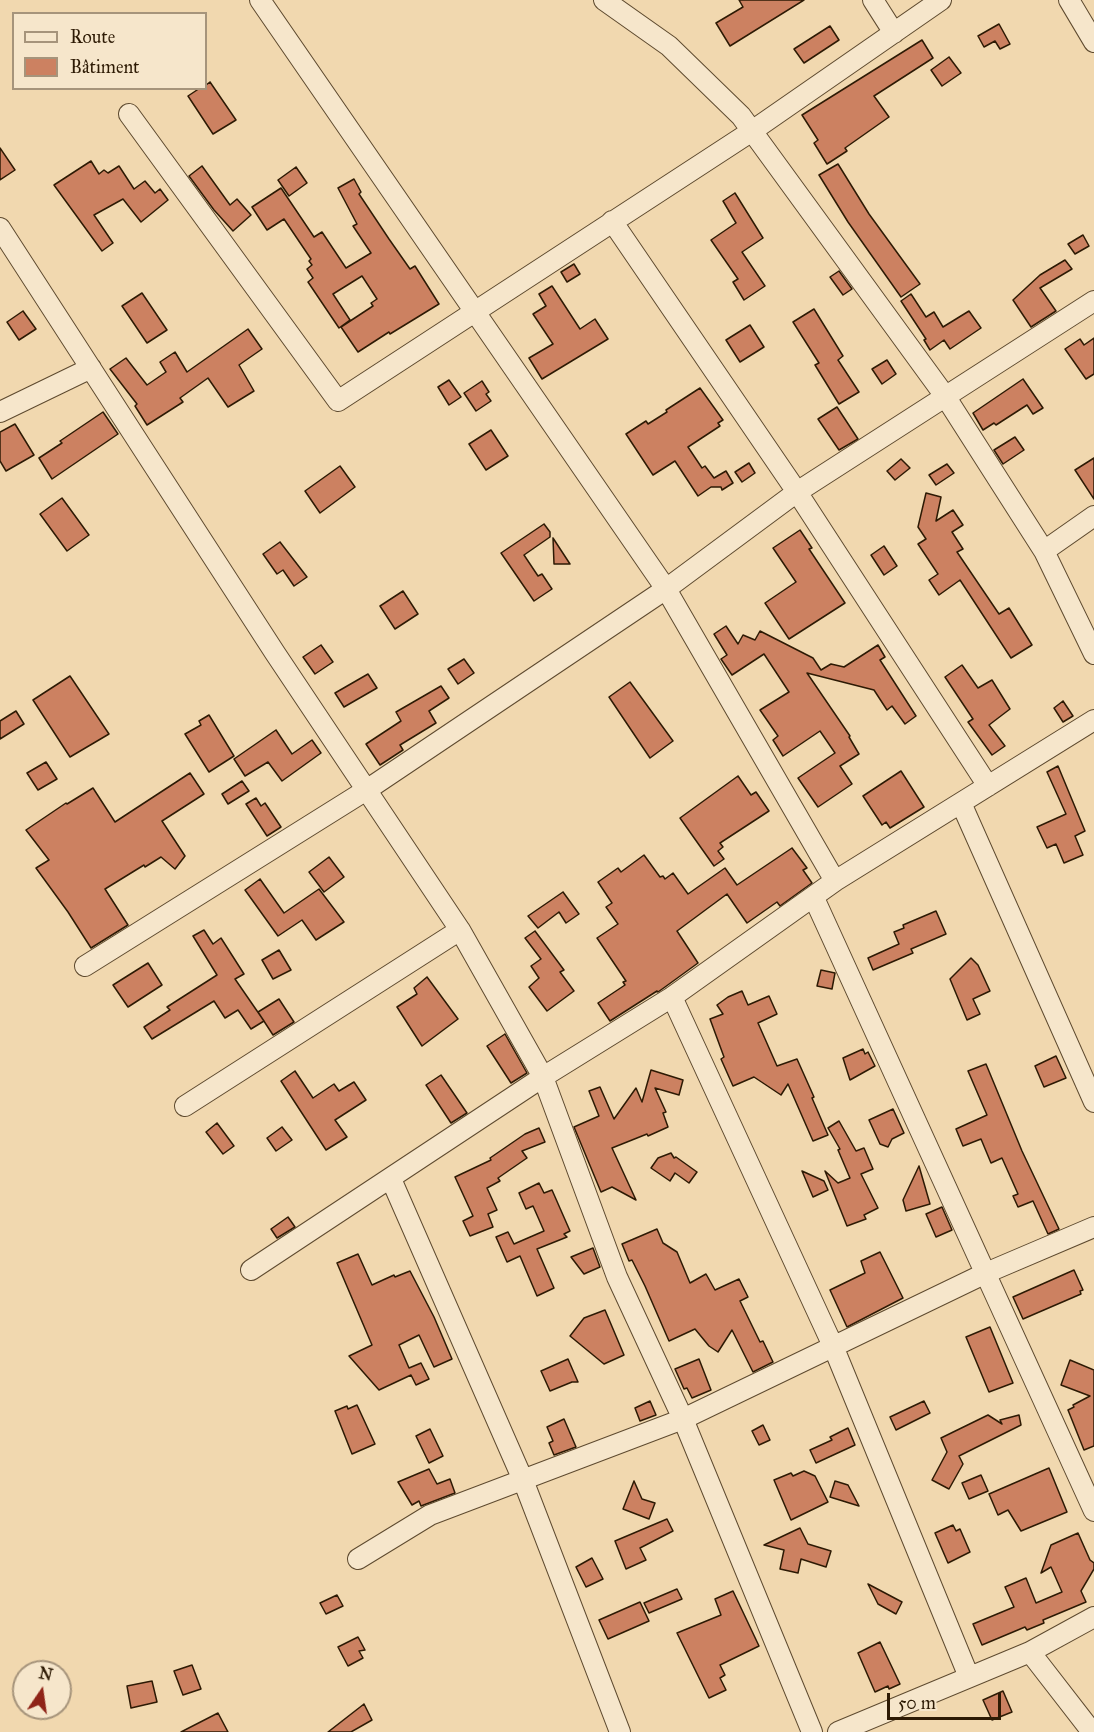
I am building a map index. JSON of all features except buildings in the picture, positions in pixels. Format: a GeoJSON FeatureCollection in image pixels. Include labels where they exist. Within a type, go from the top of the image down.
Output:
{"type":"FeatureCollection","features":[{"type":"Feature","properties":{"kind":"street"},"geometry":{"type":"LineString","coordinates":[[260,0],[666,589],[835,881]]}},
{"type":"Feature","properties":{"kind":"street"},"geometry":{"type":"LineString","coordinates":[[604,0],[669,46],[741,116],[945,396],[1044,551],[1094,654]]}},
{"type":"Feature","properties":{"kind":"street"},"geometry":{"type":"LineString","coordinates":[[873,0],[894,33]]}},
{"type":"Feature","properties":{"kind":"street"},"geometry":{"type":"LineString","coordinates":[[129,114],[338,401],[474,310],[752,131],[941,0]]}},
{"type":"Feature","properties":{"kind":"street"},"geometry":{"type":"LineString","coordinates":[[1069,0],[1094,42]]}},
{"type":"Feature","properties":{"kind":"street"},"geometry":{"type":"LineString","coordinates":[[612,221],[797,492],[988,786]]}},
{"type":"Feature","properties":{"kind":"street"},"geometry":{"type":"LineString","coordinates":[[0,228],[275,653],[368,789],[460,930],[543,1077],[617,1277],[683,1419],[812,1732]]}},
{"type":"Feature","properties":{"kind":"street"},"geometry":{"type":"LineString","coordinates":[[85,966],[368,789],[666,589],[797,492],[1094,301]]}},
{"type":"Feature","properties":{"kind":"street"},"geometry":{"type":"LineString","coordinates":[[0,412],[91,368]]}},
{"type":"Feature","properties":{"kind":"street"},"geometry":{"type":"LineString","coordinates":[[1044,551],[1094,516]]}},
{"type":"Feature","properties":{"kind":"street"},"geometry":{"type":"LineString","coordinates":[[251,1270],[543,1077],[672,997],[835,881],[1094,720]]}},
{"type":"Feature","properties":{"kind":"street"},"geometry":{"type":"LineString","coordinates":[[961,803],[1094,1102]]}},
{"type":"Feature","properties":{"kind":"street"},"geometry":{"type":"LineString","coordinates":[[814,898],[1094,1511]]}},
{"type":"Feature","properties":{"kind":"street"},"geometry":{"type":"LineString","coordinates":[[185,1106],[460,930]]}},
{"type":"Feature","properties":{"kind":"street"},"geometry":{"type":"LineString","coordinates":[[672,997],[833,1346],[969,1677]]}},
{"type":"Feature","properties":{"kind":"street"},"geometry":{"type":"LineString","coordinates":[[391,1179],[524,1480],[620,1732]]}},
{"type":"Feature","properties":{"kind":"street"},"geometry":{"type":"LineString","coordinates":[[358,1559],[430,1515],[683,1419],[986,1273],[1094,1227]]}},
{"type":"Feature","properties":{"kind":"street"},"geometry":{"type":"LineString","coordinates":[[838,1732],[1030,1652],[1094,1617]]}},
{"type":"Feature","properties":{"kind":"street"},"geometry":{"type":"LineString","coordinates":[[1030,1652],[1092,1732]]}}]}
